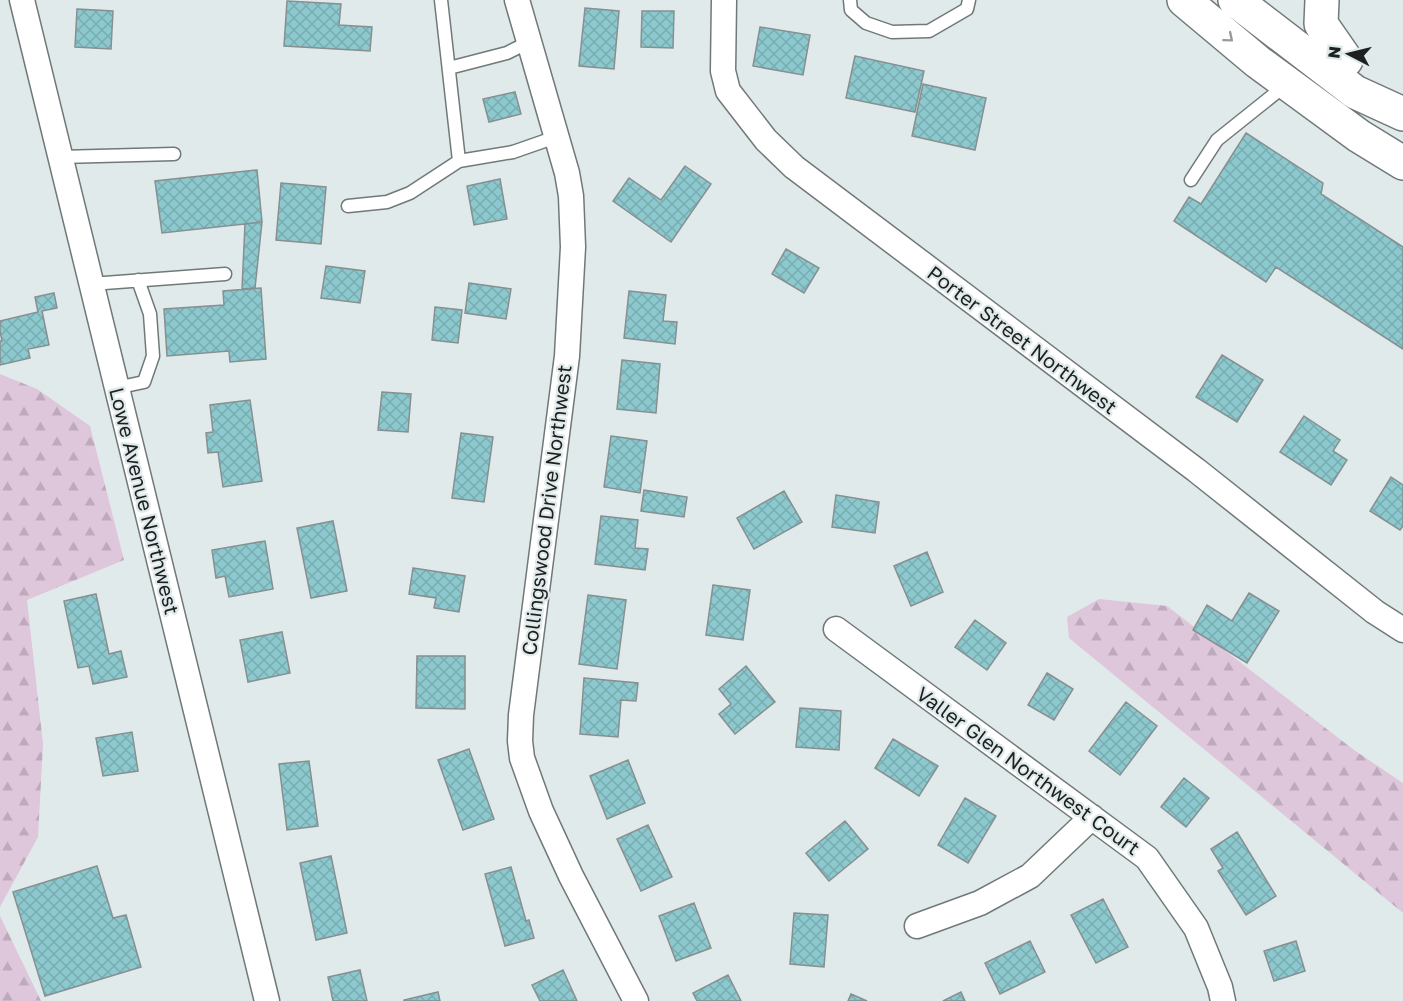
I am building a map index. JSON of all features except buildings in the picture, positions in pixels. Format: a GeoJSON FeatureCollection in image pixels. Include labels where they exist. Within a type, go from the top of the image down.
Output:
{"type":"FeatureCollection","features":[{"type":"Feature","properties":{"kind":"highway"},"geometry":{"type":"LineString","coordinates":[[1184,0],[1258,62],[1359,136],[1403,163]]}},
{"type":"Feature","properties":{"kind":"highway"},"geometry":{"type":"LineString","coordinates":[[1235,0],[1355,92],[1403,114]]}},
{"type":"Feature","properties":{"kind":"highway"},"geometry":{"type":"LineString","coordinates":[[1269,0],[1346,60],[1403,100]]}},
{"type":"Feature","properties":{"kind":"highway"},"geometry":{"type":"LineString","coordinates":[[1322,0],[1321,24],[1346,60]]}},
{"type":"Feature","properties":{"kind":"street","name":"Lowe Avenue Northwest"},"geometry":{"type":"LineString","coordinates":[[22,0],[267,1001]]}},
{"type":"Feature","properties":{"kind":"street","name":"Collingswood Drive Northwest"},"geometry":{"type":"LineString","coordinates":[[518,0],[567,173],[572,196],[573,247],[567,356],[521,715],[522,758],[541,811],[571,876],[636,1001]]}},
{"type":"Feature","properties":{"kind":"street","name":"Porter Street Northwest"},"geometry":{"type":"LineString","coordinates":[[724,0],[723,70],[728,91],[766,140],[794,167],[1196,471],[1375,612],[1403,630]]}},
{"type":"Feature","properties":{"kind":"street","name":"Valler Glen Northwest Court"},"geometry":{"type":"LineString","coordinates":[[836,629],[1147,858],[1196,928],[1220,987],[1223,1001]]}},
{"type":"Feature","properties":{"kind":"street"},"geometry":{"type":"LineString","coordinates":[[917,926],[980,903],[1029,876],[1092,817]]}},
{"type":"Feature","properties":{"kind":"lane"},"geometry":{"type":"LineString","coordinates":[[441,0],[459,161]]}},
{"type":"Feature","properties":{"kind":"lane"},"geometry":{"type":"LineString","coordinates":[[850,0],[851,10],[867,23],[892,32],[929,30],[968,9],[969,0]]}},
{"type":"Feature","properties":{"kind":"lane"},"geometry":{"type":"LineString","coordinates":[[449,68],[507,53],[529,42]]}},
{"type":"Feature","properties":{"kind":"lane"},"geometry":{"type":"LineString","coordinates":[[1191,180],[1217,141],[1288,84]]}},
{"type":"Feature","properties":{"kind":"lane"},"geometry":{"type":"LineString","coordinates":[[348,206],[387,202],[410,193],[459,161],[513,152],[556,137]]}},
{"type":"Feature","properties":{"kind":"lane"},"geometry":{"type":"LineString","coordinates":[[60,157],[174,154]]}},
{"type":"Feature","properties":{"kind":"lane"},"geometry":{"type":"LineString","coordinates":[[91,284],[225,274]]}},
{"type":"Feature","properties":{"kind":"lane"},"geometry":{"type":"LineString","coordinates":[[116,388],[144,382],[153,357],[150,315],[138,280]]}},
{"type":"Feature","properties":{"kind":"green space"},"geometry":{"type":"Polygon","coordinates":[[[0,374],[37,389],[90,426],[124,560],[27,600],[43,744],[38,837],[0,907],[0,374]]]}},
{"type":"Feature","properties":{"kind":"green space"},"geometry":{"type":"Polygon","coordinates":[[[1099,599],[1167,606],[1354,750],[1403,783],[1403,913],[1069,638],[1067,617],[1099,599]]]}},
{"type":"Feature","properties":{"kind":"green space"},"geometry":{"type":"Polygon","coordinates":[[[0,916],[41,1001],[0,1001],[0,916]]]}}]}
